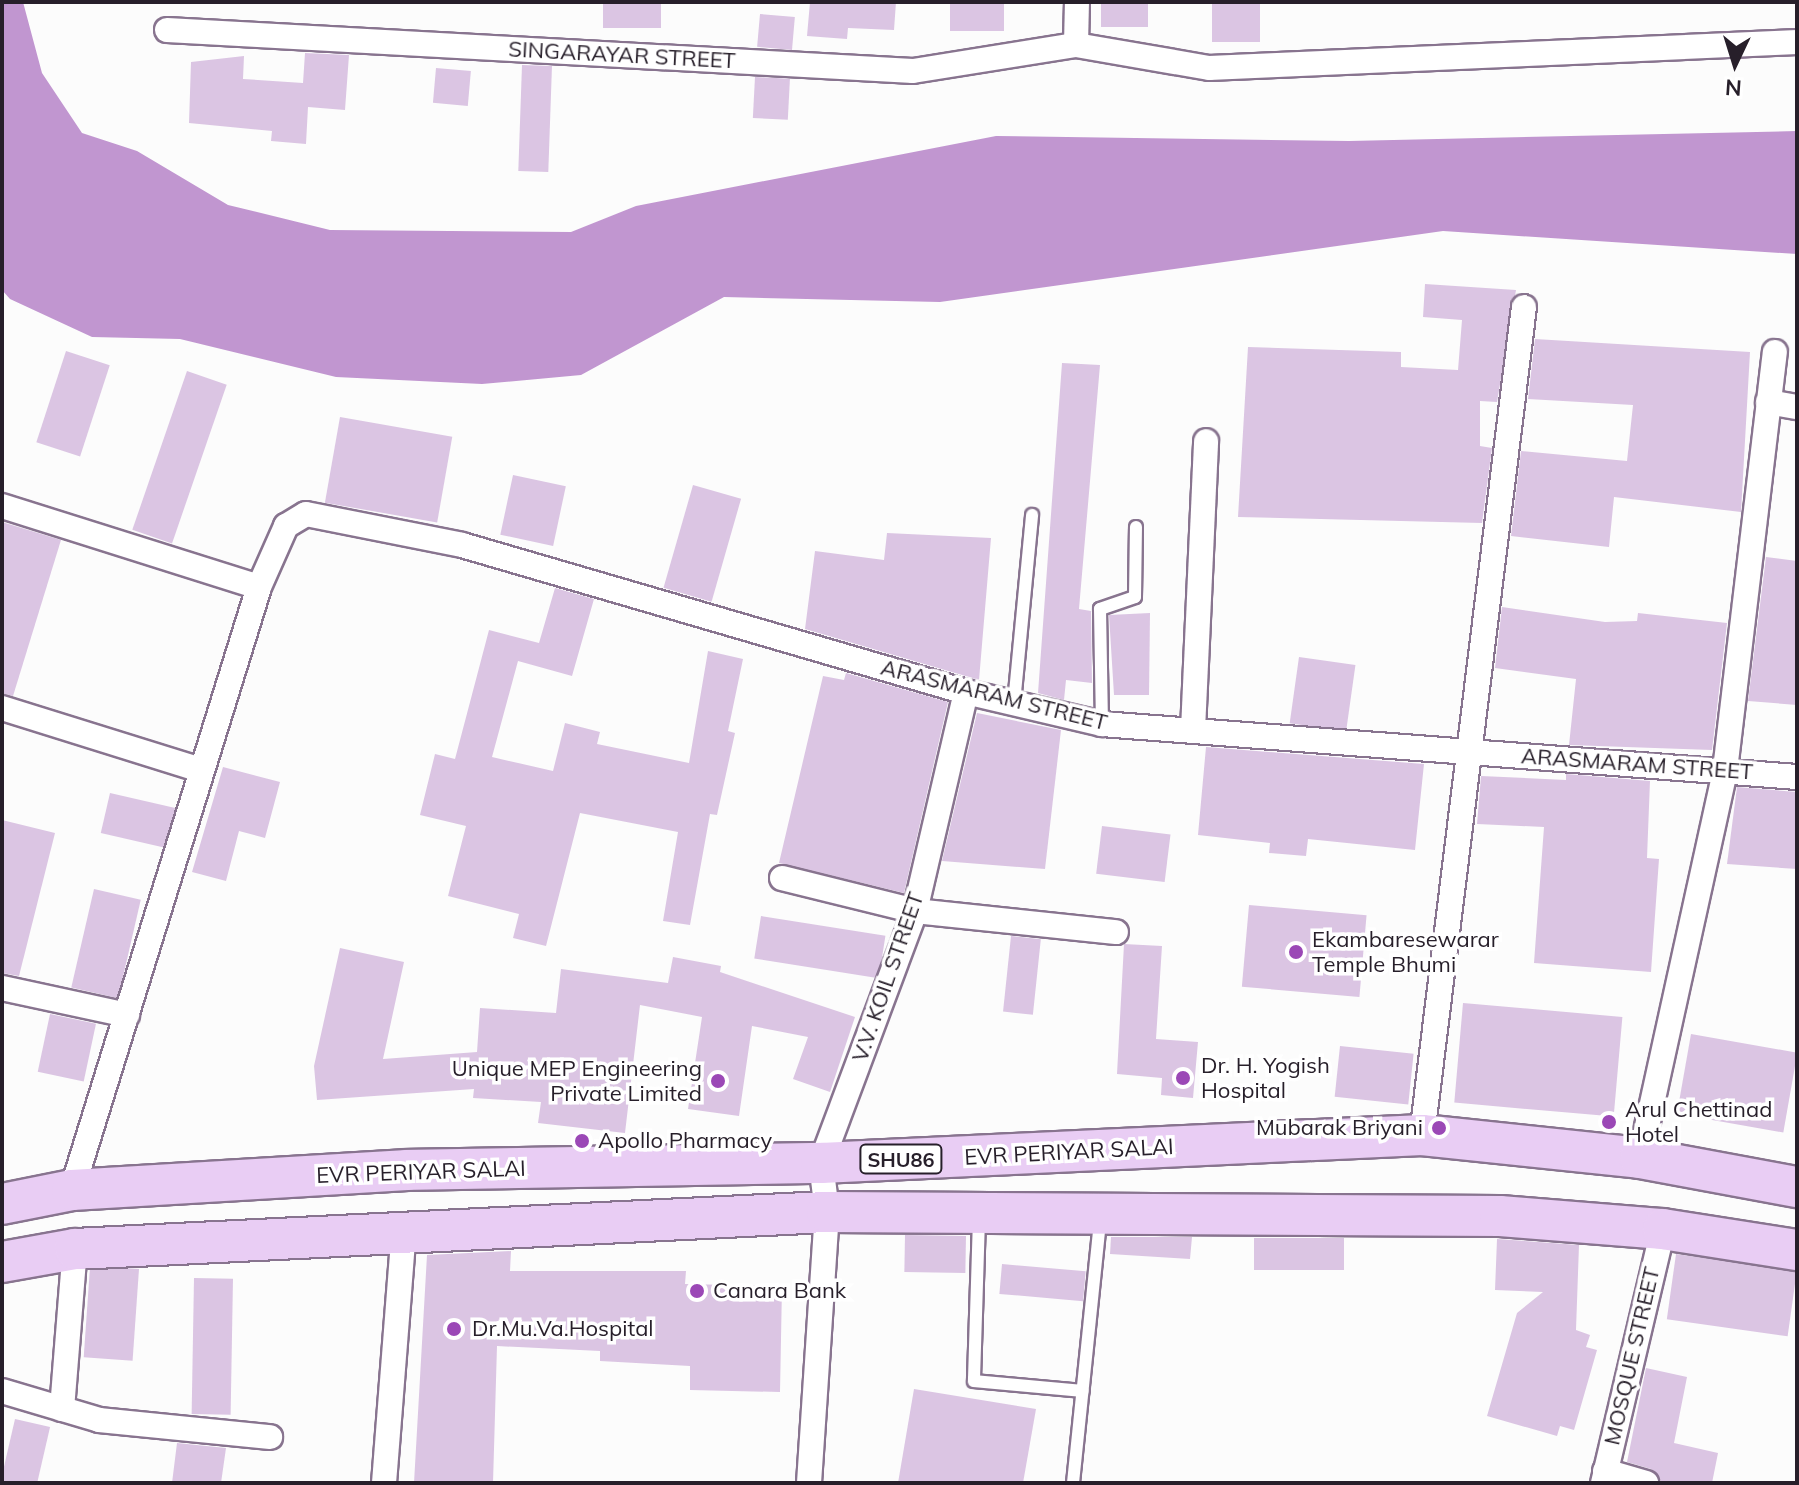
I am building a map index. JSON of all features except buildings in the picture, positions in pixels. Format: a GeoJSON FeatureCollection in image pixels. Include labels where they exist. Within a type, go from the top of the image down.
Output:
{"type":"FeatureCollection","features":[{"type":"Feature","properties":{"kind":"main road","name":"EVR PERIYAR SALAI"},"geometry":{"type":"LineString","coordinates":[[2,1204],[72,1190],[407,1170],[821,1163],[1422,1135],[1640,1158],[1797,1187]]}},
{"type":"Feature","properties":{"kind":"main road"},"geometry":{"type":"LineString","coordinates":[[2,1262],[75,1249],[404,1230],[827,1212],[1500,1216],[1663,1229],[1797,1250]]}},
{"type":"Feature","properties":{"kind":"street"},"geometry":{"type":"LineString","coordinates":[[1076,45],[1077,2]]}},
{"type":"Feature","properties":{"kind":"street","name":"SINGARAYAR STREET"},"geometry":{"type":"LineString","coordinates":[[167,30],[913,71],[1076,45],[1209,68],[1797,42]]}},
{"type":"Feature","properties":{"kind":"street"},"geometry":{"type":"LineString","coordinates":[[1422,1135],[1524,307]]}},
{"type":"Feature","properties":{"kind":"street"},"geometry":{"type":"LineString","coordinates":[[1640,1158],[1725,770],[1775,352]]}},
{"type":"Feature","properties":{"kind":"street"},"geometry":{"type":"LineString","coordinates":[[1768,402],[1797,407]]}},
{"type":"Feature","properties":{"kind":"street"},"geometry":{"type":"LineString","coordinates":[[1193,730],[1206,441]]}},
{"type":"Feature","properties":{"kind":"street"},"geometry":{"type":"LineString","coordinates":[[2,506],[259,587],[72,1190]]}},
{"type":"Feature","properties":{"kind":"street","name":"ARASMARAM STREET"},"geometry":{"type":"LineString","coordinates":[[259,587],[286,526],[306,514],[462,545],[966,692],[1102,724],[1797,777]]}},
{"type":"Feature","properties":{"kind":"street","name":"V.V. KOIL STREET"},"geometry":{"type":"LineString","coordinates":[[809,1483],[827,1212],[821,1163],[915,911],[966,692]]}},
{"type":"Feature","properties":{"kind":"street"},"geometry":{"type":"LineString","coordinates":[[2,708],[201,770]]}},
{"type":"Feature","properties":{"kind":"street"},"geometry":{"type":"LineString","coordinates":[[782,878],[915,911],[1116,932]]}},
{"type":"Feature","properties":{"kind":"street"},"geometry":{"type":"LineString","coordinates":[[2,988],[127,1015]]}},
{"type":"Feature","properties":{"kind":"street","name":"MOSQUE STREET"},"geometry":{"type":"LineString","coordinates":[[1604,1477],[1663,1229]]}},
{"type":"Feature","properties":{"kind":"street"},"geometry":{"type":"LineString","coordinates":[[384,1483],[404,1230]]}},
{"type":"Feature","properties":{"kind":"street"},"geometry":{"type":"LineString","coordinates":[[62,1409],[75,1249]]}},
{"type":"Feature","properties":{"kind":"street"},"geometry":{"type":"LineString","coordinates":[[2,1391],[99,1420],[270,1437]]}},
{"type":"Feature","properties":{"kind":"street"},"geometry":{"type":"LineString","coordinates":[[1604,1477],[1646,1483]]}},
{"type":"Feature","properties":{"kind":"lane"},"geometry":{"type":"LineString","coordinates":[[1014,703],[1032,515]]}},
{"type":"Feature","properties":{"kind":"lane"},"geometry":{"type":"LineString","coordinates":[[1102,724],[1100,609],[1135,597],[1136,527]]}},
{"type":"Feature","properties":{"kind":"lane"},"geometry":{"type":"LineString","coordinates":[[980,1212],[974,1381],[1083,1391]]}},
{"type":"Feature","properties":{"kind":"lane"},"geometry":{"type":"LineString","coordinates":[[1073,1483],[1101,1213]]}},
{"type":"Feature","properties":{"kind":"shaded area"},"geometry":{"type":"Polygon","coordinates":[[[2,2],[23,2],[42,73],[82,133],[137,151],[228,205],[330,230],[571,232],[636,206],[996,136],[1349,141],[1797,131],[1797,254],[1443,231],[940,302],[724,297],[581,375],[482,384],[336,377],[180,339],[92,337],[10,299],[2,290],[2,2]]]}},
{"type":"Feature","properties":{"kind":"place","name":"Ekambaresewarar Temple Bhumi"},"geometry":{"type":"Point","coordinates":[1296,952]}},
{"type":"Feature","properties":{"kind":"place","name":"Dr. H. Yogish Hospital"},"geometry":{"type":"Point","coordinates":[1183,1078]}},
{"type":"Feature","properties":{"kind":"place","name":"Unique MEP Engineering Private Limited"},"geometry":{"type":"Point","coordinates":[718,1081]}},
{"type":"Feature","properties":{"kind":"place","name":"Arul Chettinad Hotel"},"geometry":{"type":"Point","coordinates":[1609,1122]}},
{"type":"Feature","properties":{"kind":"place","name":"Mubarak Briyani"},"geometry":{"type":"Point","coordinates":[1439,1128]}},
{"type":"Feature","properties":{"kind":"place","name":"Apollo Pharmacy"},"geometry":{"type":"Point","coordinates":[582,1141]}},
{"type":"Feature","properties":{"kind":"place","name":"Canara Bank"},"geometry":{"type":"Point","coordinates":[697,1291]}},
{"type":"Feature","properties":{"kind":"place","name":"Dr.Mu.Va.Hospital"},"geometry":{"type":"Point","coordinates":[454,1329]}}]}
